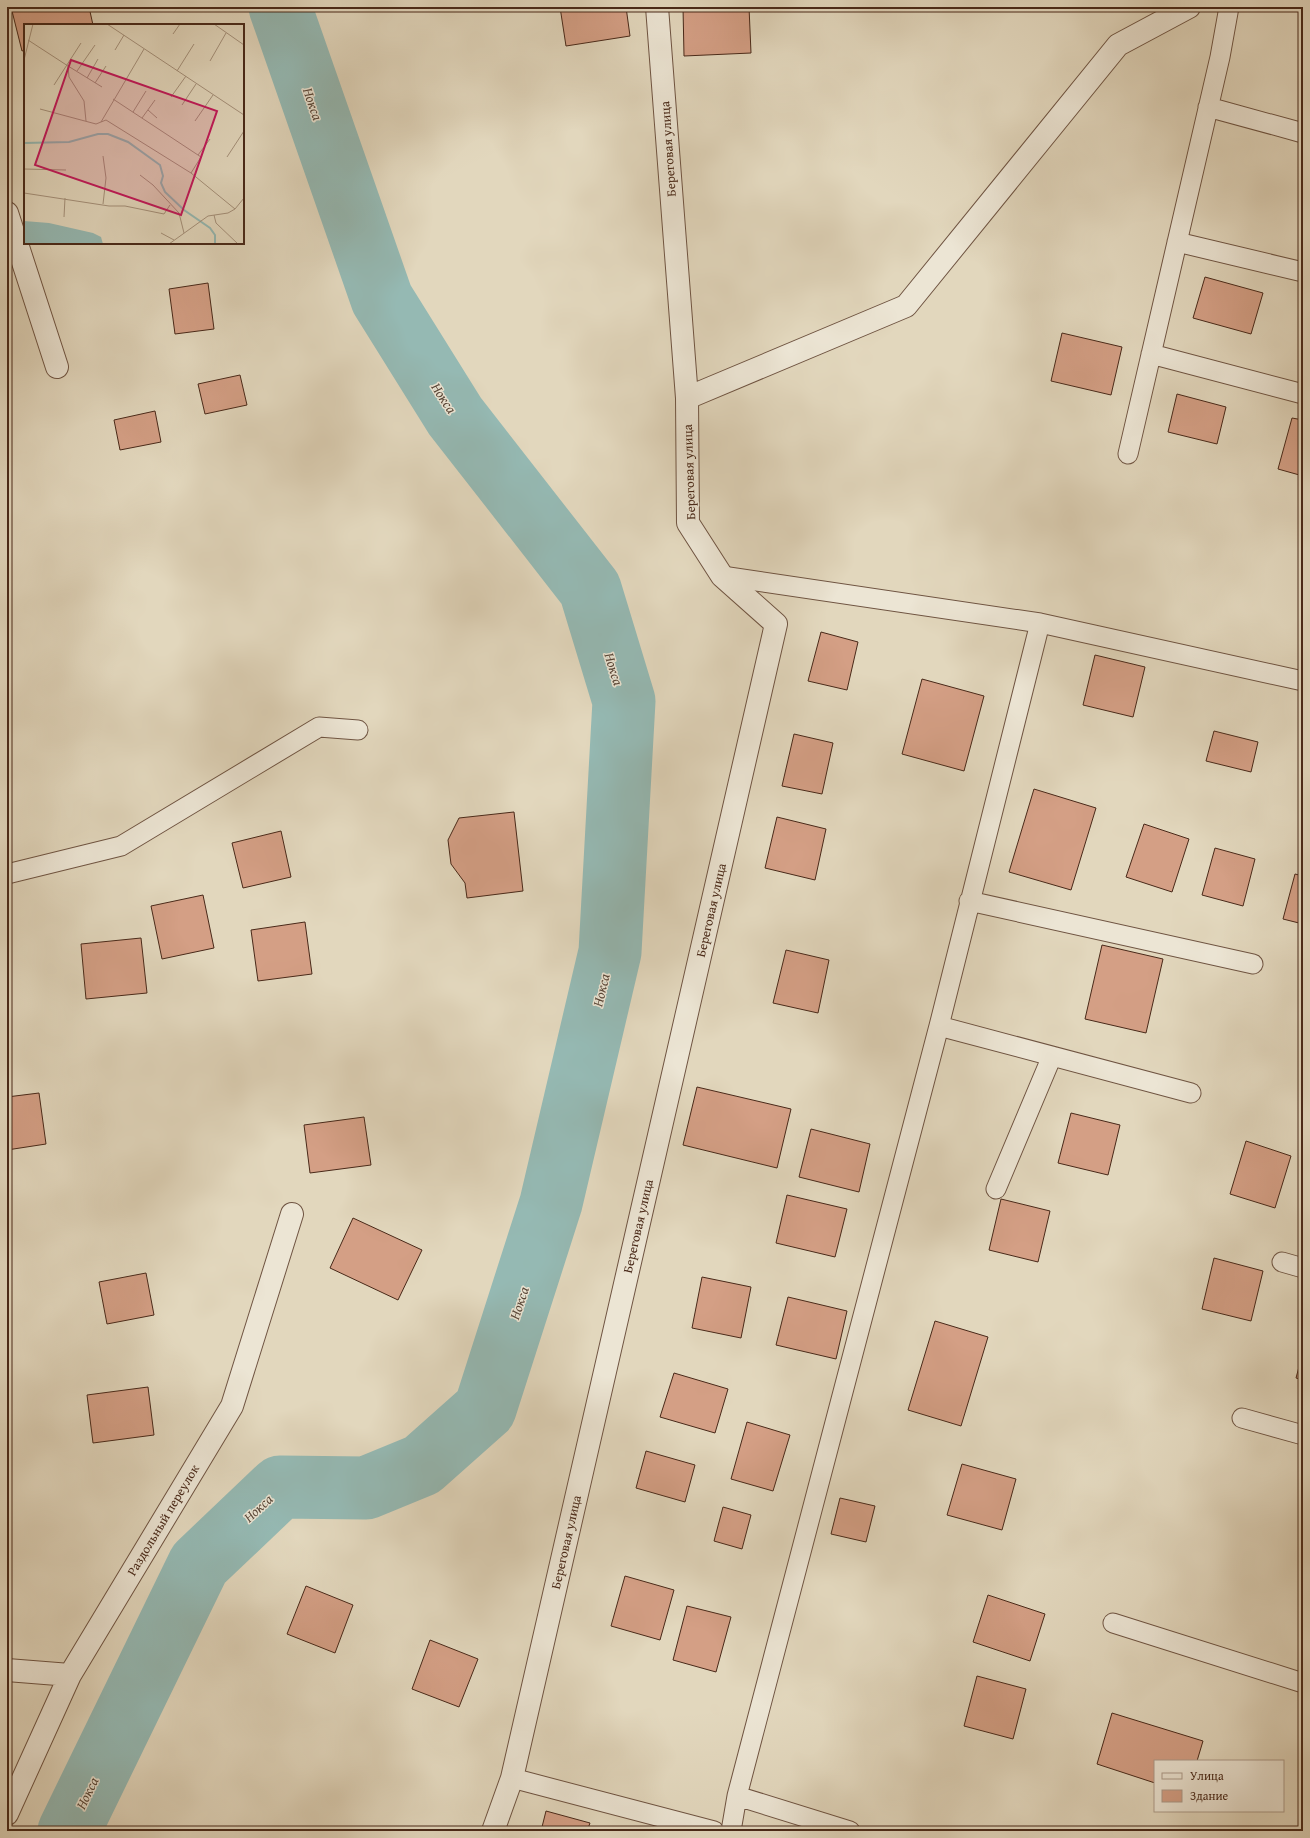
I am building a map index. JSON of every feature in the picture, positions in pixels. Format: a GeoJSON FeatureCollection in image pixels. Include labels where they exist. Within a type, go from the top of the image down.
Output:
{"type":"FeatureCollection","features":[{"type":"Feature","properties":{"kind":"street","name":"Береговая улица"},"geometry":{"type":"LineString","coordinates":[[493,1831],[512,1778],[776,624],[722,576],[688,523],[687,398],[657,7]]}},
{"type":"Feature","properties":{"kind":"street"},"geometry":{"type":"LineString","coordinates":[[687,398],[906,306],[1118,45],[1190,7]]}},
{"type":"Feature","properties":{"kind":"street"},"geometry":{"type":"LineString","coordinates":[[7,213],[57,367]]}},
{"type":"Feature","properties":{"kind":"street","name":"Раздольный переулок"},"geometry":{"type":"LineString","coordinates":[[7,1814],[70,1675],[232,1406],[292,1214]]}},
{"type":"Feature","properties":{"kind":"street"},"geometry":{"type":"LineString","coordinates":[[7,1670],[70,1675]]}},
{"type":"Feature","properties":{"kind":"lane"},"geometry":{"type":"LineString","coordinates":[[1128,454],[1208,107],[1229,7]]}},
{"type":"Feature","properties":{"kind":"lane"},"geometry":{"type":"LineString","coordinates":[[1208,107],[1303,133]]}},
{"type":"Feature","properties":{"kind":"lane"},"geometry":{"type":"LineString","coordinates":[[1177,242],[1303,272]]}},
{"type":"Feature","properties":{"kind":"lane"},"geometry":{"type":"LineString","coordinates":[[1152,354],[1303,394]]}},
{"type":"Feature","properties":{"kind":"lane"},"geometry":{"type":"LineString","coordinates":[[722,576],[1040,623],[1303,681]]}},
{"type":"Feature","properties":{"kind":"lane"},"geometry":{"type":"LineString","coordinates":[[731,1831],[737,1796],[938,1026],[1040,623]]}},
{"type":"Feature","properties":{"kind":"lane"},"geometry":{"type":"LineString","coordinates":[[7,874],[121,846],[319,727],[358,730]]}},
{"type":"Feature","properties":{"kind":"lane"},"geometry":{"type":"LineString","coordinates":[[969,901],[1253,964]]}},
{"type":"Feature","properties":{"kind":"lane"},"geometry":{"type":"LineString","coordinates":[[938,1026],[1191,1093]]}},
{"type":"Feature","properties":{"kind":"lane"},"geometry":{"type":"LineString","coordinates":[[996,1189],[1052,1056]]}},
{"type":"Feature","properties":{"kind":"lane"},"geometry":{"type":"LineString","coordinates":[[1282,1262],[1303,1268]]}},
{"type":"Feature","properties":{"kind":"lane"},"geometry":{"type":"LineString","coordinates":[[1242,1418],[1303,1435]]}},
{"type":"Feature","properties":{"kind":"lane"},"geometry":{"type":"LineString","coordinates":[[1113,1623],[1303,1683]]}},
{"type":"Feature","properties":{"kind":"lane"},"geometry":{"type":"LineString","coordinates":[[512,1778],[714,1831]]}},
{"type":"Feature","properties":{"kind":"lane"},"geometry":{"type":"LineString","coordinates":[[737,1796],[850,1831]]}},
{"type":"Feature","properties":{"kind":"building"},"geometry":{"type":"Polygon","coordinates":[[[11,7],[89,7],[93,24],[24,24],[24,50],[22,51],[11,7]]]}},
{"type":"Feature","properties":{"kind":"building"},"geometry":{"type":"Polygon","coordinates":[[[560,7],[626,7],[630,36],[566,46],[560,7]]]}},
{"type":"Feature","properties":{"kind":"building"},"geometry":{"type":"Polygon","coordinates":[[[683,7],[749,7],[751,53],[684,56],[683,7]]]}},
{"type":"Feature","properties":{"kind":"building"},"geometry":{"type":"Polygon","coordinates":[[[1205,277],[1263,293],[1251,334],[1193,318],[1205,277]]]}},
{"type":"Feature","properties":{"kind":"building"},"geometry":{"type":"Polygon","coordinates":[[[208,283],[214,329],[175,334],[169,289],[208,283]]]}},
{"type":"Feature","properties":{"kind":"building"},"geometry":{"type":"Polygon","coordinates":[[[1062,333],[1122,347],[1111,395],[1051,381],[1062,333]]]}},
{"type":"Feature","properties":{"kind":"building"},"geometry":{"type":"Polygon","coordinates":[[[240,375],[247,405],[205,414],[198,384],[240,375]]]}},
{"type":"Feature","properties":{"kind":"building"},"geometry":{"type":"Polygon","coordinates":[[[1177,394],[1226,407],[1217,444],[1168,432],[1177,394]]]}},
{"type":"Feature","properties":{"kind":"building"},"geometry":{"type":"Polygon","coordinates":[[[155,411],[161,442],[120,450],[114,420],[155,411]]]}},
{"type":"Feature","properties":{"kind":"building"},"geometry":{"type":"Polygon","coordinates":[[[1292,418],[1303,420],[1303,476],[1278,469],[1292,418]]]}},
{"type":"Feature","properties":{"kind":"building"},"geometry":{"type":"Polygon","coordinates":[[[821,632],[858,642],[847,690],[808,681],[821,632]]]}},
{"type":"Feature","properties":{"kind":"building"},"geometry":{"type":"Polygon","coordinates":[[[1095,655],[1145,667],[1133,717],[1083,705],[1095,655]]]}},
{"type":"Feature","properties":{"kind":"building"},"geometry":{"type":"Polygon","coordinates":[[[922,679],[984,696],[964,771],[902,754],[922,679]]]}},
{"type":"Feature","properties":{"kind":"building"},"geometry":{"type":"Polygon","coordinates":[[[1214,731],[1258,742],[1251,772],[1206,761],[1214,731]]]}},
{"type":"Feature","properties":{"kind":"building"},"geometry":{"type":"Polygon","coordinates":[[[794,734],[833,743],[822,794],[782,786],[794,734]]]}},
{"type":"Feature","properties":{"kind":"building"},"geometry":{"type":"Polygon","coordinates":[[[1034,789],[1096,808],[1071,890],[1009,872],[1034,789]]]}},
{"type":"Feature","properties":{"kind":"building"},"geometry":{"type":"Polygon","coordinates":[[[514,812],[523,891],[467,898],[465,883],[451,864],[448,840],[459,818],[514,812]]]}},
{"type":"Feature","properties":{"kind":"building"},"geometry":{"type":"Polygon","coordinates":[[[777,817],[826,829],[815,880],[765,868],[777,817]]]}},
{"type":"Feature","properties":{"kind":"building"},"geometry":{"type":"Polygon","coordinates":[[[1144,824],[1189,839],[1172,892],[1126,877],[1144,824]]]}},
{"type":"Feature","properties":{"kind":"building"},"geometry":{"type":"Polygon","coordinates":[[[281,831],[291,877],[243,888],[232,843],[281,831]]]}},
{"type":"Feature","properties":{"kind":"building"},"geometry":{"type":"Polygon","coordinates":[[[1215,848],[1255,859],[1243,906],[1202,895],[1215,848]]]}},
{"type":"Feature","properties":{"kind":"building"},"geometry":{"type":"Polygon","coordinates":[[[1295,874],[1303,876],[1303,924],[1283,919],[1295,874]]]}},
{"type":"Feature","properties":{"kind":"building"},"geometry":{"type":"Polygon","coordinates":[[[203,895],[214,948],[162,959],[151,906],[203,895]]]}},
{"type":"Feature","properties":{"kind":"building"},"geometry":{"type":"Polygon","coordinates":[[[305,922],[312,974],[258,981],[251,930],[305,922]]]}},
{"type":"Feature","properties":{"kind":"building"},"geometry":{"type":"Polygon","coordinates":[[[141,938],[147,993],[86,999],[81,944],[141,938]]]}},
{"type":"Feature","properties":{"kind":"building"},"geometry":{"type":"Polygon","coordinates":[[[1102,945],[1163,959],[1146,1033],[1085,1019],[1102,945]]]}},
{"type":"Feature","properties":{"kind":"building"},"geometry":{"type":"Polygon","coordinates":[[[786,950],[829,960],[818,1013],[773,1003],[786,950]]]}},
{"type":"Feature","properties":{"kind":"building"},"geometry":{"type":"Polygon","coordinates":[[[697,1087],[791,1109],[777,1168],[683,1145],[697,1087]]]}},
{"type":"Feature","properties":{"kind":"building"},"geometry":{"type":"Polygon","coordinates":[[[39,1093],[46,1144],[7,1150],[7,1097],[39,1093]]]}},
{"type":"Feature","properties":{"kind":"building"},"geometry":{"type":"Polygon","coordinates":[[[1071,1113],[1120,1125],[1108,1175],[1058,1163],[1071,1113]]]}},
{"type":"Feature","properties":{"kind":"building"},"geometry":{"type":"Polygon","coordinates":[[[364,1117],[371,1165],[310,1173],[304,1125],[364,1117]]]}},
{"type":"Feature","properties":{"kind":"building"},"geometry":{"type":"Polygon","coordinates":[[[811,1129],[870,1144],[859,1192],[799,1177],[811,1129]]]}},
{"type":"Feature","properties":{"kind":"building"},"geometry":{"type":"Polygon","coordinates":[[[1246,1141],[1291,1156],[1275,1208],[1230,1194],[1246,1141]]]}},
{"type":"Feature","properties":{"kind":"building"},"geometry":{"type":"Polygon","coordinates":[[[787,1195],[847,1209],[835,1257],[776,1243],[787,1195]]]}},
{"type":"Feature","properties":{"kind":"building"},"geometry":{"type":"Polygon","coordinates":[[[1001,1199],[1050,1211],[1038,1262],[989,1250],[1001,1199]]]}},
{"type":"Feature","properties":{"kind":"building"},"geometry":{"type":"Polygon","coordinates":[[[353,1218],[422,1250],[398,1300],[330,1268],[353,1218]]]}},
{"type":"Feature","properties":{"kind":"building"},"geometry":{"type":"Polygon","coordinates":[[[7,1228],[11,1261],[7,1262],[7,1228]]]}},
{"type":"Feature","properties":{"kind":"building"},"geometry":{"type":"Polygon","coordinates":[[[1214,1258],[1263,1271],[1251,1321],[1202,1309],[1214,1258]]]}},
{"type":"Feature","properties":{"kind":"building"},"geometry":{"type":"Polygon","coordinates":[[[146,1273],[154,1315],[107,1324],[99,1282],[146,1273]]]}},
{"type":"Feature","properties":{"kind":"building"},"geometry":{"type":"Polygon","coordinates":[[[702,1277],[751,1287],[741,1338],[692,1328],[702,1277]]]}},
{"type":"Feature","properties":{"kind":"building"},"geometry":{"type":"Polygon","coordinates":[[[788,1297],[847,1311],[836,1359],[776,1345],[788,1297]]]}},
{"type":"Feature","properties":{"kind":"building"},"geometry":{"type":"Polygon","coordinates":[[[935,1321],[988,1337],[961,1426],[908,1410],[935,1321]]]}},
{"type":"Feature","properties":{"kind":"building"},"geometry":{"type":"Polygon","coordinates":[[[1303,1352],[1303,1380],[1296,1378],[1303,1352]]]}},
{"type":"Feature","properties":{"kind":"building"},"geometry":{"type":"Polygon","coordinates":[[[674,1373],[728,1389],[715,1433],[660,1417],[674,1373]]]}},
{"type":"Feature","properties":{"kind":"building"},"geometry":{"type":"Polygon","coordinates":[[[148,1387],[154,1435],[93,1443],[87,1395],[148,1387]]]}},
{"type":"Feature","properties":{"kind":"building"},"geometry":{"type":"Polygon","coordinates":[[[747,1422],[790,1435],[773,1491],[731,1479],[747,1422]]]}},
{"type":"Feature","properties":{"kind":"building"},"geometry":{"type":"Polygon","coordinates":[[[646,1451],[695,1465],[685,1502],[636,1488],[646,1451]]]}},
{"type":"Feature","properties":{"kind":"building"},"geometry":{"type":"Polygon","coordinates":[[[962,1464],[1016,1479],[1002,1530],[947,1515],[962,1464]]]}},
{"type":"Feature","properties":{"kind":"building"},"geometry":{"type":"Polygon","coordinates":[[[840,1498],[875,1506],[866,1542],[831,1534],[840,1498]]]}},
{"type":"Feature","properties":{"kind":"building"},"geometry":{"type":"Polygon","coordinates":[[[723,1507],[751,1515],[742,1549],[714,1541],[723,1507]]]}},
{"type":"Feature","properties":{"kind":"building"},"geometry":{"type":"Polygon","coordinates":[[[625,1576],[674,1590],[660,1640],[611,1626],[625,1576]]]}},
{"type":"Feature","properties":{"kind":"building"},"geometry":{"type":"Polygon","coordinates":[[[306,1586],[353,1605],[335,1653],[287,1634],[306,1586]]]}},
{"type":"Feature","properties":{"kind":"building"},"geometry":{"type":"Polygon","coordinates":[[[988,1595],[1045,1614],[1030,1661],[973,1642],[988,1595]]]}},
{"type":"Feature","properties":{"kind":"building"},"geometry":{"type":"Polygon","coordinates":[[[687,1606],[731,1617],[716,1672],[673,1660],[687,1606]]]}},
{"type":"Feature","properties":{"kind":"building"},"geometry":{"type":"Polygon","coordinates":[[[430,1640],[478,1659],[459,1707],[412,1689],[430,1640]]]}},
{"type":"Feature","properties":{"kind":"building"},"geometry":{"type":"Polygon","coordinates":[[[977,1676],[1026,1689],[1013,1739],[964,1726],[977,1676]]]}},
{"type":"Feature","properties":{"kind":"building"},"geometry":{"type":"Polygon","coordinates":[[[1112,1713],[1203,1741],[1197,1760],[1154,1760],[1154,1783],[1097,1764],[1112,1713]]]}},
{"type":"Feature","properties":{"kind":"building"},"geometry":{"type":"Polygon","coordinates":[[[546,1811],[590,1823],[587,1831],[541,1831],[546,1811]]]}},
{"type":"Feature","properties":{"kind":"waterway","name":"Нокса"},"geometry":{"type":"LineString","coordinates":[[69,1831],[199,1564],[280,1487],[366,1488],[422,1465],[485,1409],[551,1203],[610,952],[624,701],[590,589],[455,416],[382,299],[280,7]]}}]}
